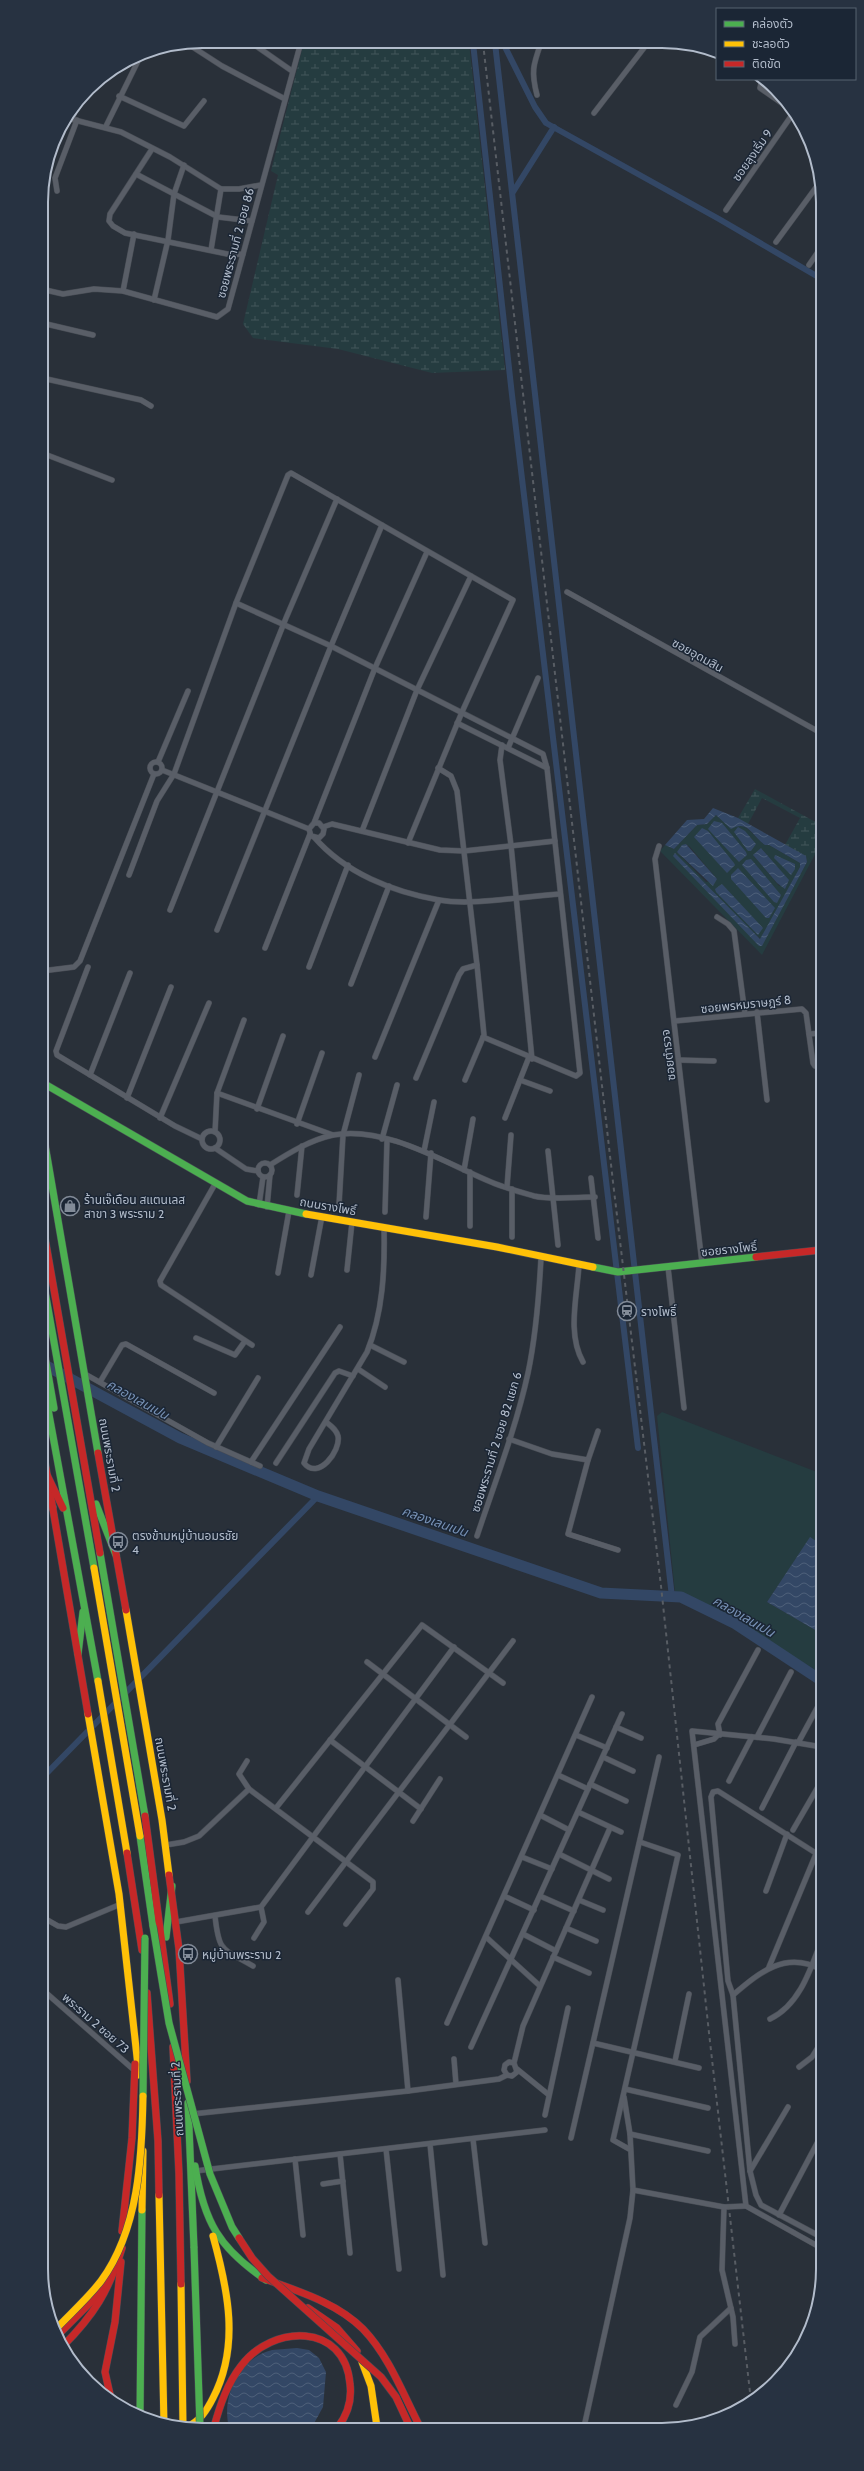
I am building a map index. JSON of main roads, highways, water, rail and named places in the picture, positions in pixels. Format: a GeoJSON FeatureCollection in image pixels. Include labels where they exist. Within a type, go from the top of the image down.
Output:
{"type":"FeatureCollection","features":[{"type":"Feature","properties":{"kind":"main road","name":"ถนนรางโพธิ์"},"geometry":{"type":"LineString","coordinates":[[48,1087],[215,1184],[247,1201],[259,1205],[497,1247],[541,1258],[618,1272],[636,1271]]}},
{"type":"Feature","properties":{"kind":"main road","name":"ถนนพระรามที่ 2"},"geometry":{"type":"LineString","coordinates":[[48,1162],[87,1392],[136,1665],[139,1691],[172,1886],[183,1999],[190,2130],[200,2423]]}},
{"type":"Feature","properties":{"kind":"main road","name":"ซอยรางโพธิ์"},"geometry":{"type":"LineString","coordinates":[[636,1271],[816,1251]]}},
{"type":"Feature","properties":{"kind":"main road","name":"ถนนพระรามที่ 2"},"geometry":{"type":"LineString","coordinates":[[48,1255],[145,1814],[164,1952],[176,2102],[183,2422]]}},
{"type":"Feature","properties":{"kind":"main road"},"geometry":{"type":"LineString","coordinates":[[48,1308],[142,1840],[169,2023],[210,2174],[232,2227],[252,2258],[278,2286],[376,2371],[396,2397],[408,2423]]}},
{"type":"Feature","properties":{"kind":"main road"},"geometry":{"type":"LineString","coordinates":[[48,1373],[122,1786],[145,1938],[143,2117],[140,2161],[133,2208],[118,2252],[101,2281],[59,2326]]}},
{"type":"Feature","properties":{"kind":"main road","name":"ถนนพระรามที่ 2"},"geometry":{"type":"LineString","coordinates":[[48,1409],[107,1727],[136,1904],[150,2019],[158,2141],[164,2418]]}},
{"type":"Feature","properties":{"kind":"main road"},"geometry":{"type":"LineString","coordinates":[[76,1417],[98,1513],[116,1555]]}},
{"type":"Feature","properties":{"kind":"main road"},"geometry":{"type":"LineString","coordinates":[[48,1475],[69,1520]]}},
{"type":"Feature","properties":{"kind":"main road"},"geometry":{"type":"LineString","coordinates":[[48,1475],[94,1739],[120,1904],[137,2043],[143,2135],[140,2410]]}},
{"type":"Feature","properties":{"kind":"main road"},"geometry":{"type":"LineString","coordinates":[[78,1654],[84,1600]]}},
{"type":"Feature","properties":{"kind":"main road"},"geometry":{"type":"LineString","coordinates":[[164,1952],[172,1886]]}},
{"type":"Feature","properties":{"kind":"main road"},"geometry":{"type":"LineString","coordinates":[[107,2390],[105,2361],[114,2330],[124,2239],[132,2138],[134,2070],[137,2043]]}},
{"type":"Feature","properties":{"kind":"main road"},"geometry":{"type":"LineString","coordinates":[[190,2130],[195,2171],[230,2304],[230,2339],[224,2371],[214,2399],[199,2419],[193,2423]]}},
{"type":"Feature","properties":{"kind":"main road"},"geometry":{"type":"LineString","coordinates":[[62,2331],[94,2299],[109,2276],[122,2234],[128,2184]]}},
{"type":"Feature","properties":{"kind":"main road"},"geometry":{"type":"LineString","coordinates":[[211,2230],[232,2256],[262,2278],[333,2325],[356,2351],[371,2386],[376,2423]]}},
{"type":"Feature","properties":{"kind":"main road"},"geometry":{"type":"LineString","coordinates":[[67,2342],[86,2323],[105,2297],[124,2239]]}},
{"type":"Feature","properties":{"kind":"main road"},"geometry":{"type":"LineString","coordinates":[[262,2278],[318,2299],[348,2318],[372,2340],[418,2423]]}},
{"type":"Feature","properties":{"kind":"main road"},"geometry":{"type":"LineString","coordinates":[[215,2423],[229,2383],[246,2360],[258,2349],[281,2338],[306,2334],[328,2342],[338,2350],[352,2378],[349,2407],[340,2423]]}},
{"type":"Feature","properties":{"kind":"water"},"geometry":{"type":"Polygon","coordinates":[[[713,808],[738,818],[806,856],[807,862],[762,946],[759,946],[673,856],[675,853],[760,939],[800,867],[800,863],[769,845],[765,845],[746,827],[737,826],[731,829],[716,815],[707,824],[697,825],[674,849],[665,845],[687,820],[704,819],[713,808]]]}},
{"type":"Feature","properties":{"kind":"water"},"geometry":{"type":"Polygon","coordinates":[[[714,821],[722,823],[746,852],[747,855],[739,862],[708,829],[714,821]]]}},
{"type":"Feature","properties":{"kind":"water"},"geometry":{"type":"Polygon","coordinates":[[[738,827],[745,831],[756,844],[751,851],[748,851],[734,832],[738,827]]]}},
{"type":"Feature","properties":{"kind":"water"},"geometry":{"type":"Polygon","coordinates":[[[702,828],[708,831],[734,863],[735,865],[727,873],[694,837],[702,828]]]}},
{"type":"Feature","properties":{"kind":"water"},"geometry":{"type":"Polygon","coordinates":[[[686,844],[717,879],[713,886],[677,852],[682,845],[686,844]]]}},
{"type":"Feature","properties":{"kind":"water"},"geometry":{"type":"Polygon","coordinates":[[[761,848],[789,880],[785,889],[777,883],[753,855],[761,848]]]}},
{"type":"Feature","properties":{"kind":"water"},"geometry":{"type":"Polygon","coordinates":[[[775,855],[795,864],[795,869],[791,875],[774,858],[775,855]]]}},
{"type":"Feature","properties":{"kind":"water"},"geometry":{"type":"Polygon","coordinates":[[[751,859],[781,895],[777,903],[774,902],[742,865],[746,860],[751,859]]]}},
{"type":"Feature","properties":{"kind":"water"},"geometry":{"type":"Polygon","coordinates":[[[738,868],[775,908],[769,918],[766,918],[731,879],[731,875],[738,868]]]}},
{"type":"Feature","properties":{"kind":"water"},"geometry":{"type":"Polygon","coordinates":[[[722,884],[763,928],[758,935],[716,892],[715,889],[722,884]]]}},
{"type":"Feature","properties":{"kind":"water"},"geometry":{"type":"Polygon","coordinates":[[[810,1537],[816,1541],[816,1631],[767,1602],[810,1537]]]}},
{"type":"Feature","properties":{"kind":"water"},"geometry":{"type":"Polygon","coordinates":[[[297,2348],[309,2350],[319,2358],[326,2372],[323,2407],[314,2423],[228,2423],[228,2403],[230,2392],[235,2380],[250,2361],[260,2354],[272,2350],[297,2348]]]}},
{"type":"Feature","properties":{"kind":"waterway"},"geometry":{"type":"LineString","coordinates":[[474,48],[512,395],[638,1448]]}},
{"type":"Feature","properties":{"kind":"waterway"},"geometry":{"type":"LineString","coordinates":[[496,48],[672,1597]]}},
{"type":"Feature","properties":{"kind":"waterway"},"geometry":{"type":"LineString","coordinates":[[506,48],[535,107],[546,123],[719,219],[816,276]]}},
{"type":"Feature","properties":{"kind":"waterway"},"geometry":{"type":"LineString","coordinates":[[513,192],[554,127]]}},
{"type":"Feature","properties":{"kind":"waterway","name":"คลองเลนเปน"},"geometry":{"type":"LineString","coordinates":[[48,1367],[180,1438],[318,1496],[601,1593],[681,1597],[734,1623],[816,1677]]}},
{"type":"Feature","properties":{"kind":"waterway"},"geometry":{"type":"LineString","coordinates":[[48,1772],[318,1496]]}},
{"type":"Feature","properties":{"kind":"railway"},"geometry":{"type":"LineString","coordinates":[[484,48],[613,1182],[661,1586],[709,2033],[750,2395]]}},
{"type":"Feature","properties":{"kind":"place","name":"ร้านเจ๊เดือน สแตนเลส สาขา 3 พระราม 2"},"geometry":{"type":"Point","coordinates":[70,1206]}},
{"type":"Feature","properties":{"kind":"place","name":"รางโพธิ์"},"geometry":{"type":"Point","coordinates":[627,1311]}},
{"type":"Feature","properties":{"kind":"place","name":"ตรงข้ามหมู่บ้านอมรชัย 4"},"geometry":{"type":"Point","coordinates":[118,1542]}},
{"type":"Feature","properties":{"kind":"place","name":"หมู่บ้านพระราม 2"},"geometry":{"type":"Point","coordinates":[188,1954]}}]}
